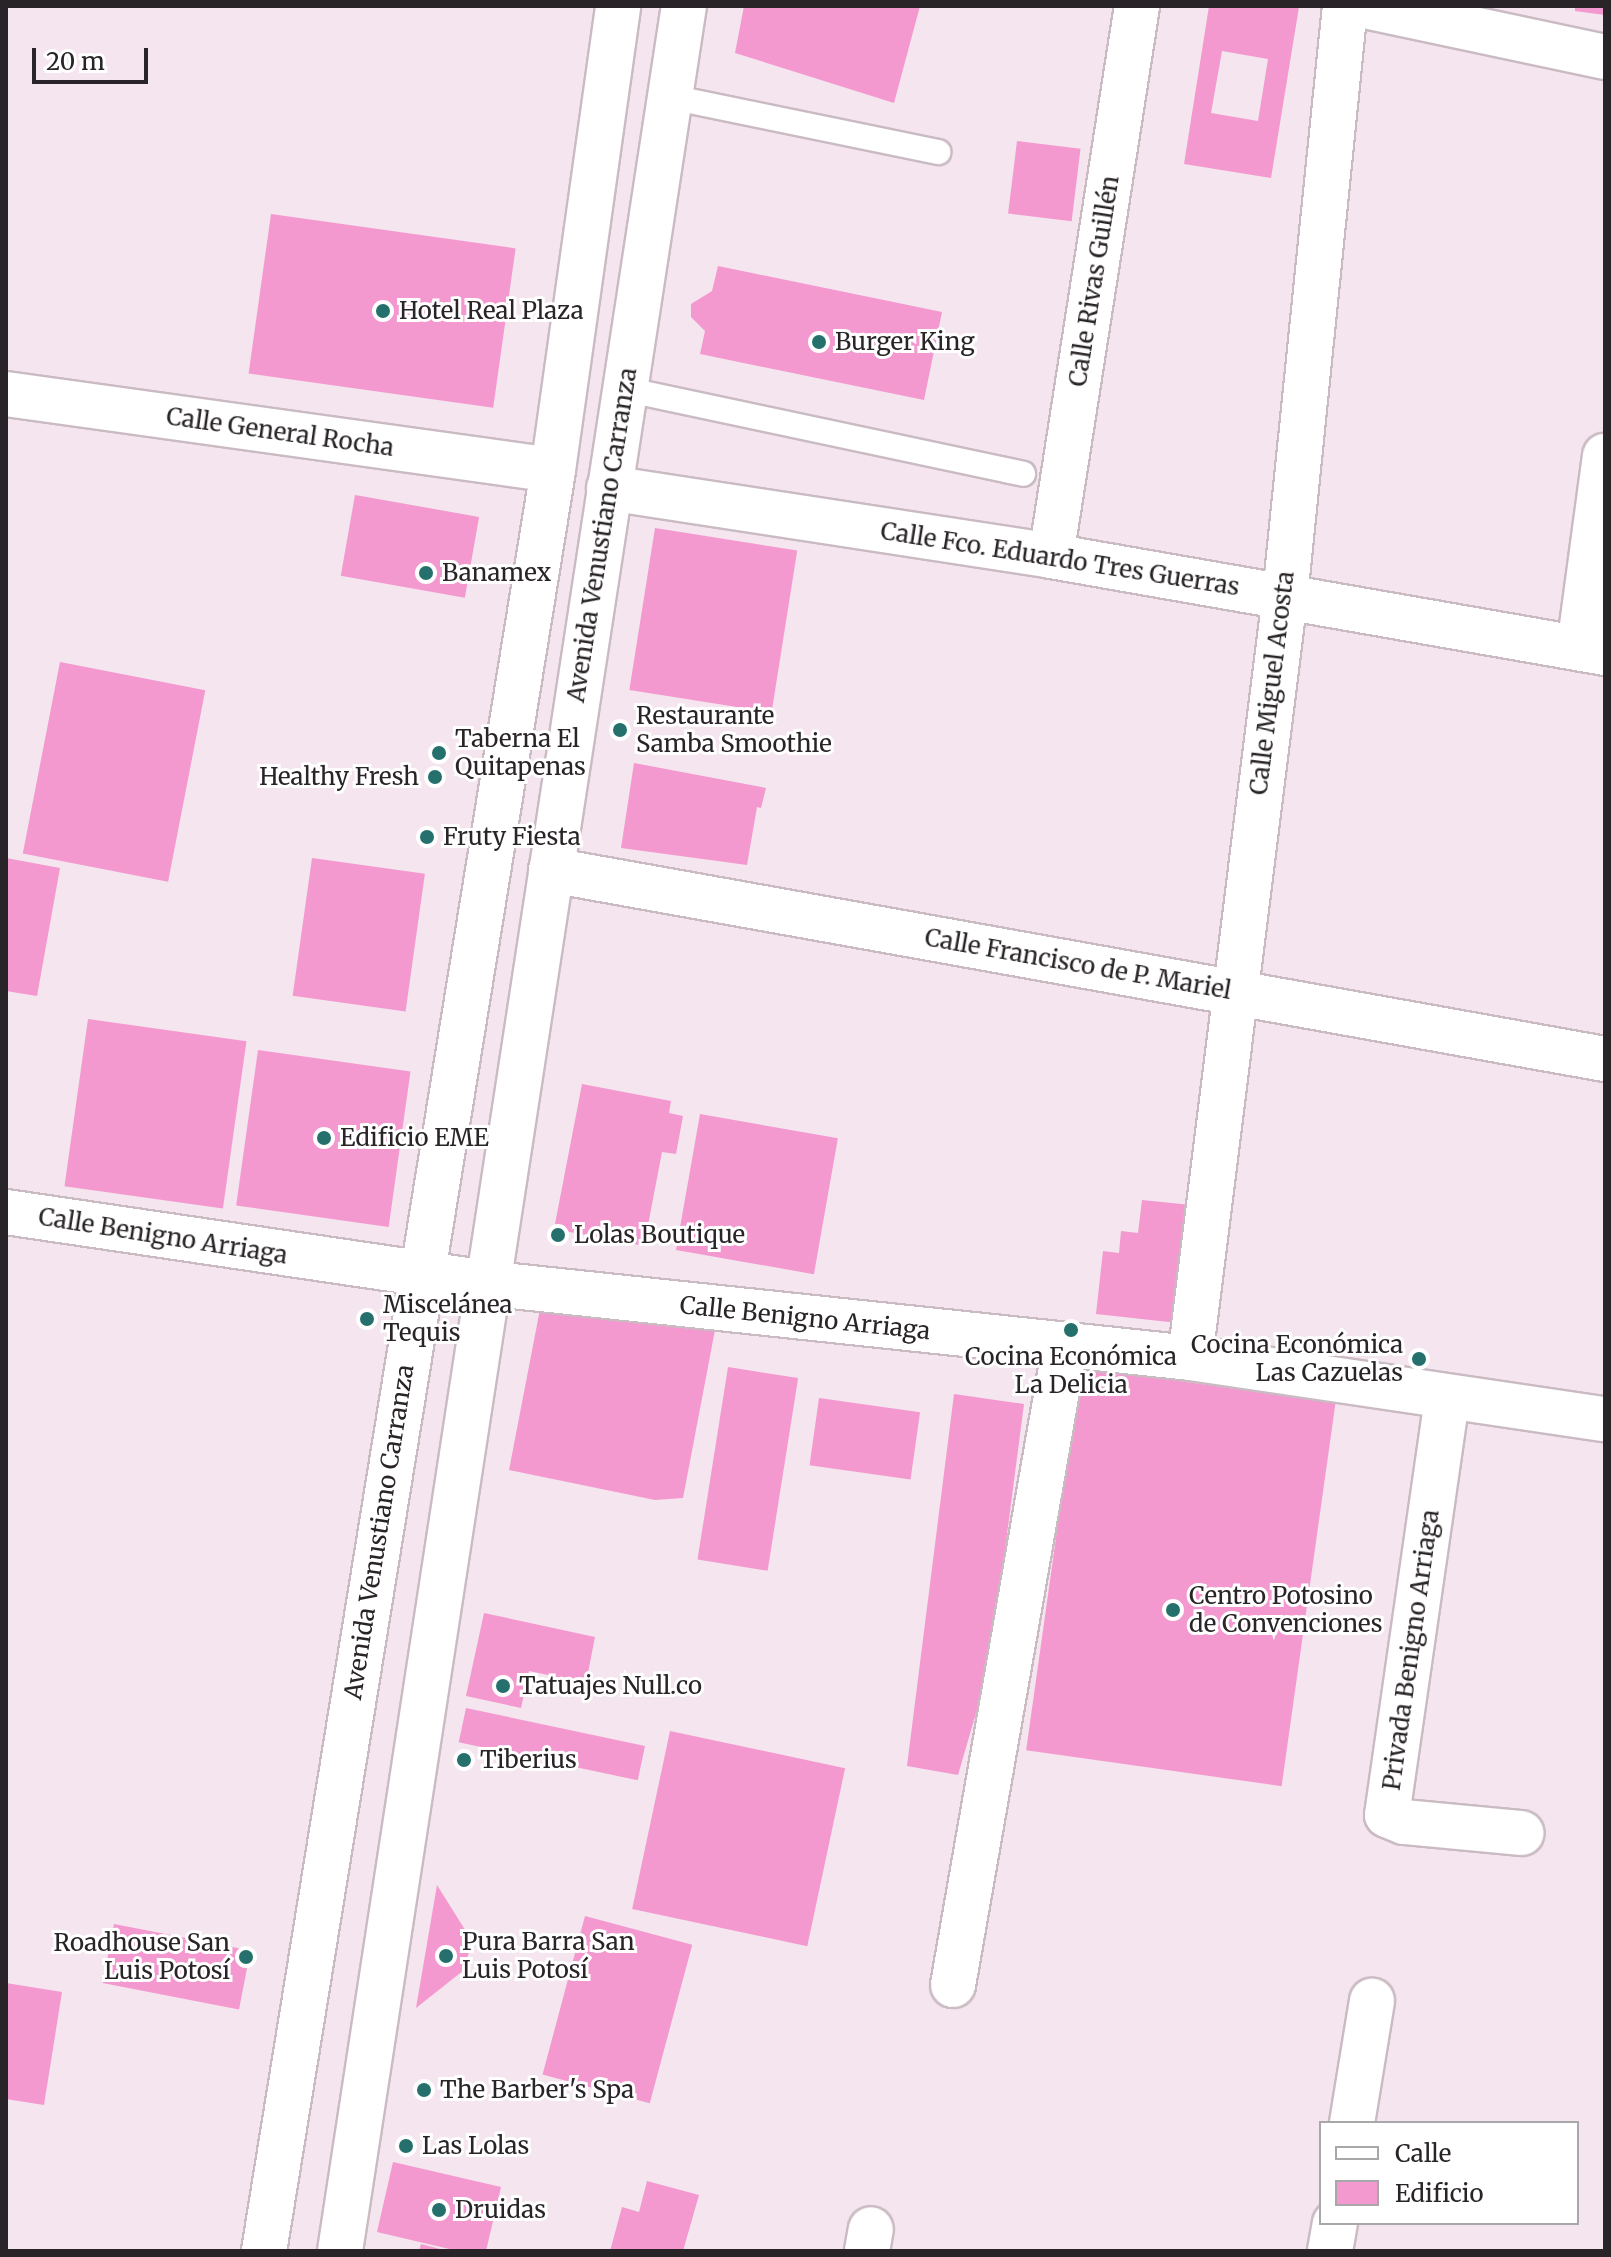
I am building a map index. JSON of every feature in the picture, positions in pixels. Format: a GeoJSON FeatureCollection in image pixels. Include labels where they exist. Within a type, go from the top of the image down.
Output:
{"type":"FeatureCollection","features":[{"type":"Feature","properties":{"kind":"street","name":"Avenida Venustiano Carranza"},"geometry":{"type":"LineString","coordinates":[[264,2251],[553,470],[618,6]]}},
{"type":"Feature","properties":{"kind":"street","name":"Avenida Venustiano Carranza"},"geometry":{"type":"LineString","coordinates":[[340,2251],[484,1283],[684,6]]}},
{"type":"Feature","properties":{"kind":"street","name":"Calle Rivas Guillén"},"geometry":{"type":"LineString","coordinates":[[1051,556],[1137,6]]}},
{"type":"Feature","properties":{"kind":"street","name":"Calle Miguel Acosta"},"geometry":{"type":"LineString","coordinates":[[1190,1358],[1232,992],[1285,596],[1345,6]]}},
{"type":"Feature","properties":{"kind":"street"},"geometry":{"type":"LineString","coordinates":[[1365,6],[1424,12],[1605,57]]}},
{"type":"Feature","properties":{"kind":"street","name":"Calle General Rocha"},"geometry":{"type":"LineString","coordinates":[[6,394],[553,470]]}},
{"type":"Feature","properties":{"kind":"street"},"geometry":{"type":"LineString","coordinates":[[1592,650],[1605,456]]}},
{"type":"Feature","properties":{"kind":"street","name":"Calle Fco. Eduardo Tres Guerras"},"geometry":{"type":"LineString","coordinates":[[609,488],[1051,556],[1592,650]]}},
{"type":"Feature","properties":{"kind":"street","name":"Calle Francisco de P. Mariel"},"geometry":{"type":"LineString","coordinates":[[551,870],[1605,1059]]}},
{"type":"Feature","properties":{"kind":"street","name":"Calle Benigno Arriaga"},"geometry":{"type":"LineString","coordinates":[[6,1212],[420,1275],[1190,1358],[1447,1399],[1605,1419]]}},
{"type":"Feature","properties":{"kind":"street"},"geometry":{"type":"LineString","coordinates":[[953,1985],[1065,1345]]}},
{"type":"Feature","properties":{"kind":"street","name":"Privada Benigno Arriaga"},"geometry":{"type":"LineString","coordinates":[[1447,1399],[1387,1815],[1404,1822],[1521,1833]]}},
{"type":"Feature","properties":{"kind":"street"},"geometry":{"type":"LineString","coordinates":[[1352,2121],[1372,2001]]}},
{"type":"Feature","properties":{"kind":"street"},"geometry":{"type":"LineString","coordinates":[[1330,2251],[1335,2225]]}},
{"type":"Feature","properties":{"kind":"lane"},"geometry":{"type":"LineString","coordinates":[[670,97],[938,152]]}},
{"type":"Feature","properties":{"kind":"lane"},"geometry":{"type":"LineString","coordinates":[[624,389],[1023,474]]}},
{"type":"Feature","properties":{"kind":"building"},"geometry":{"type":"Polygon","coordinates":[[[744,6],[920,6],[894,103],[735,53],[744,6]]]}},
{"type":"Feature","properties":{"kind":"building"},"geometry":{"type":"Polygon","coordinates":[[[1209,6],[1299,7],[1271,178],[1184,164],[1209,6]],[[1222,51],[1211,113],[1258,121],[1268,59],[1222,51]]]}},
{"type":"Feature","properties":{"kind":"building"},"geometry":{"type":"Polygon","coordinates":[[[1575,6],[1605,6],[1605,15],[1575,11],[1575,6]]]}},
{"type":"Feature","properties":{"kind":"building"},"geometry":{"type":"Polygon","coordinates":[[[1017,141],[1081,149],[1072,221],[1008,213],[1017,141]]]}},
{"type":"Feature","properties":{"kind":"building","name":"Hotel Real Plaza"},"geometry":{"type":"Polygon","coordinates":[[[271,214],[516,248],[493,408],[249,373],[271,214]]]}},
{"type":"Feature","properties":{"kind":"building","name":"Burger King"},"geometry":{"type":"Polygon","coordinates":[[[718,266],[942,312],[924,400],[700,354],[705,331],[691,317],[691,304],[712,291],[718,266]]]}},
{"type":"Feature","properties":{"kind":"building"},"geometry":{"type":"Polygon","coordinates":[[[355,495],[479,517],[465,598],[341,576],[355,495]]]}},
{"type":"Feature","properties":{"kind":"building"},"geometry":{"type":"Polygon","coordinates":[[[655,528],[797,551],[772,713],[629,690],[655,528]]]}},
{"type":"Feature","properties":{"kind":"building"},"geometry":{"type":"Polygon","coordinates":[[[60,662],[205,690],[168,882],[23,853],[60,662]]]}},
{"type":"Feature","properties":{"kind":"building"},"geometry":{"type":"Polygon","coordinates":[[[634,763],[766,788],[761,808],[757,807],[747,865],[621,848],[634,763]]]}},
{"type":"Feature","properties":{"kind":"building"},"geometry":{"type":"Polygon","coordinates":[[[6,858],[60,868],[37,996],[6,991],[6,858]]]}},
{"type":"Feature","properties":{"kind":"building"},"geometry":{"type":"Polygon","coordinates":[[[312,858],[425,874],[406,1012],[293,996],[312,858]]]}},
{"type":"Feature","properties":{"kind":"building"},"geometry":{"type":"Polygon","coordinates":[[[88,1019],[246,1041],[223,1209],[64,1186],[88,1019]]]}},
{"type":"Feature","properties":{"kind":"building","name":"Edificio EME"},"geometry":{"type":"Polygon","coordinates":[[[258,1050],[411,1071],[389,1227],[236,1205],[258,1050]]]}},
{"type":"Feature","properties":{"kind":"building"},"geometry":{"type":"Polygon","coordinates":[[[582,1084],[671,1101],[669,1113],[683,1116],[676,1154],[662,1152],[644,1246],[554,1229],[582,1084]]]}},
{"type":"Feature","properties":{"kind":"building"},"geometry":{"type":"Polygon","coordinates":[[[700,1114],[838,1138],[814,1274],[676,1250],[700,1114]]]}},
{"type":"Feature","properties":{"kind":"building"},"geometry":{"type":"Polygon","coordinates":[[[1142,1200],[1191,1205],[1178,1323],[1096,1314],[1103,1251],[1119,1253],[1121,1231],[1138,1233],[1142,1200]]]}},
{"type":"Feature","properties":{"kind":"building"},"geometry":{"type":"Polygon","coordinates":[[[541,1304],[715,1330],[683,1498],[655,1500],[509,1470],[541,1304]]]}},
{"type":"Feature","properties":{"kind":"building"},"geometry":{"type":"Polygon","coordinates":[[[728,1367],[798,1378],[768,1571],[697,1560],[728,1367]]]}},
{"type":"Feature","properties":{"kind":"building","name":"Centro Potosino de Convenciones"},"geometry":{"type":"Polygon","coordinates":[[[1080,1367],[1335,1403],[1282,1786],[1026,1750],[1080,1367]]]}},
{"type":"Feature","properties":{"kind":"building"},"geometry":{"type":"Polygon","coordinates":[[[954,1394],[1024,1404],[990,1665],[958,1775],[907,1766],[954,1394]]]}},
{"type":"Feature","properties":{"kind":"building"},"geometry":{"type":"Polygon","coordinates":[[[819,1398],[920,1412],[911,1480],[810,1465],[819,1398]]]}},
{"type":"Feature","properties":{"kind":"building"},"geometry":{"type":"Polygon","coordinates":[[[484,1613],[595,1637],[586,1683],[529,1671],[521,1708],[466,1696],[484,1613]]]}},
{"type":"Feature","properties":{"kind":"building"},"geometry":{"type":"Polygon","coordinates":[[[466,1708],[645,1746],[638,1780],[459,1742],[466,1708]]]}},
{"type":"Feature","properties":{"kind":"building"},"geometry":{"type":"Polygon","coordinates":[[[670,1731],[845,1768],[807,1946],[632,1909],[670,1731]]]}},
{"type":"Feature","properties":{"kind":"building","name":"Pura Barra San Luis Potosí"},"geometry":{"type":"Polygon","coordinates":[[[437,1885],[472,1941],[464,1970],[416,2008],[437,1885]]]}},
{"type":"Feature","properties":{"kind":"building"},"geometry":{"type":"Polygon","coordinates":[[[585,1916],[692,1945],[650,2103],[543,2074],[585,1916]]]}},
{"type":"Feature","properties":{"kind":"building"},"geometry":{"type":"Polygon","coordinates":[[[114,1924],[250,1951],[239,2009],[103,1983],[114,1924]]]}},
{"type":"Feature","properties":{"kind":"building"},"geometry":{"type":"Polygon","coordinates":[[[6,1983],[62,1992],[44,2105],[6,2099],[6,1983]]]}},
{"type":"Feature","properties":{"kind":"building","name":"Druidas"},"geometry":{"type":"Polygon","coordinates":[[[393,2162],[501,2187],[486,2251],[458,2251],[377,2232],[393,2162]]]}},
{"type":"Feature","properties":{"kind":"building"},"geometry":{"type":"Polygon","coordinates":[[[647,2181],[699,2195],[683,2251],[610,2251],[622,2207],[639,2212],[647,2181]]]}},
{"type":"Feature","properties":{"kind":"building"},"geometry":{"type":"Polygon","coordinates":[[[421,2244],[444,2250],[444,2251],[419,2251],[421,2244]]]}},
{"type":"Feature","properties":{"kind":"place","name":"Hotel Real Plaza"},"geometry":{"type":"Point","coordinates":[383,311]}},
{"type":"Feature","properties":{"kind":"place","name":"Burger King"},"geometry":{"type":"Point","coordinates":[819,342]}},
{"type":"Feature","properties":{"kind":"place","name":"Banamex"},"geometry":{"type":"Point","coordinates":[426,573]}},
{"type":"Feature","properties":{"kind":"place","name":"Restaurante Samba Smoothie"},"geometry":{"type":"Point","coordinates":[620,730]}},
{"type":"Feature","properties":{"kind":"place","name":"Taberna El Quitapenas"},"geometry":{"type":"Point","coordinates":[439,753]}},
{"type":"Feature","properties":{"kind":"place","name":"Healthy Fresh"},"geometry":{"type":"Point","coordinates":[435,777]}},
{"type":"Feature","properties":{"kind":"place","name":"Fruty Fiesta"},"geometry":{"type":"Point","coordinates":[427,837]}},
{"type":"Feature","properties":{"kind":"place","name":"Edificio EME"},"geometry":{"type":"Point","coordinates":[324,1138]}},
{"type":"Feature","properties":{"kind":"place","name":"Lolas Boutique"},"geometry":{"type":"Point","coordinates":[558,1235]}},
{"type":"Feature","properties":{"kind":"place","name":"Miscelánea Tequis"},"geometry":{"type":"Point","coordinates":[367,1319]}},
{"type":"Feature","properties":{"kind":"place","name":"Cocina Económica La Delicia"},"geometry":{"type":"Point","coordinates":[1071,1330]}},
{"type":"Feature","properties":{"kind":"place","name":"Cocina Económica Las Cazuelas"},"geometry":{"type":"Point","coordinates":[1419,1359]}},
{"type":"Feature","properties":{"kind":"place","name":"Centro Potosino de Convenciones"},"geometry":{"type":"Point","coordinates":[1173,1610]}},
{"type":"Feature","properties":{"kind":"place","name":"Tatuajes Null.co"},"geometry":{"type":"Point","coordinates":[503,1686]}},
{"type":"Feature","properties":{"kind":"place","name":"Tiberius"},"geometry":{"type":"Point","coordinates":[464,1760]}},
{"type":"Feature","properties":{"kind":"place","name":"Pura Barra San Luis Potosí"},"geometry":{"type":"Point","coordinates":[446,1956]}},
{"type":"Feature","properties":{"kind":"place","name":"Roadhouse San Luis Potosí"},"geometry":{"type":"Point","coordinates":[246,1957]}},
{"type":"Feature","properties":{"kind":"place","name":"The Barber's Spa"},"geometry":{"type":"Point","coordinates":[424,2090]}},
{"type":"Feature","properties":{"kind":"place","name":"Las Lolas"},"geometry":{"type":"Point","coordinates":[406,2146]}},
{"type":"Feature","properties":{"kind":"place","name":"Druidas"},"geometry":{"type":"Point","coordinates":[439,2210]}}]}
